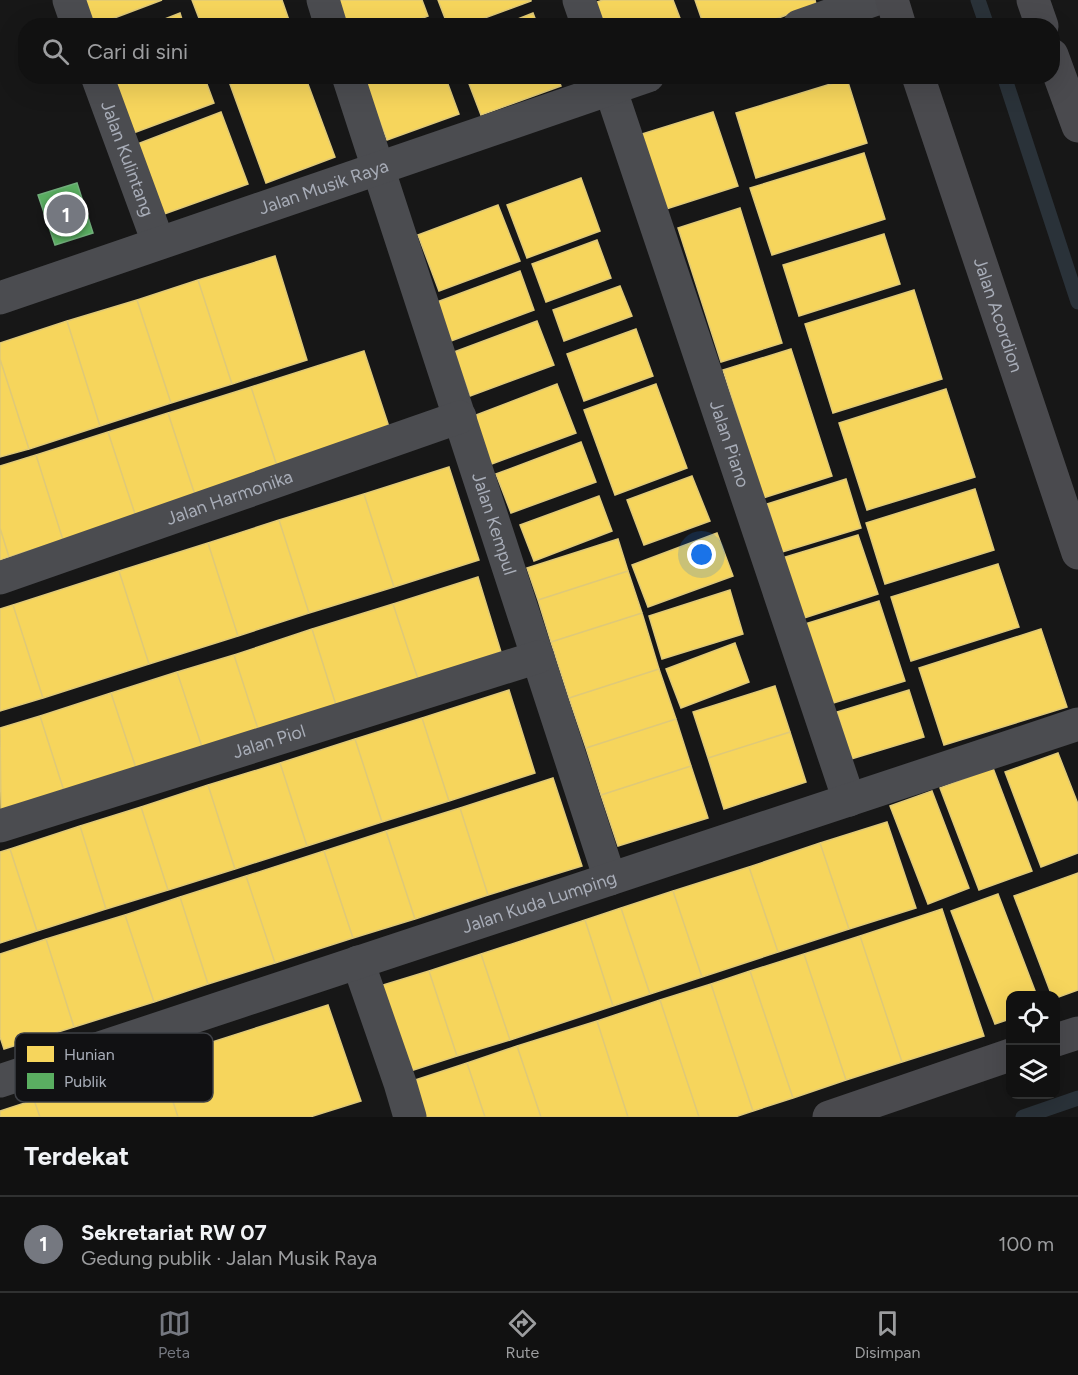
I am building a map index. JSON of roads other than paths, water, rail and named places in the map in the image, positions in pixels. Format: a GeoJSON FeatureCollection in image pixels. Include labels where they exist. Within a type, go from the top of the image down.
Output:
{"type":"FeatureCollection","features":[{"type":"Feature","properties":{"kind":"street"},"geometry":{"type":"LineString","coordinates":[[69,0],[75,18]]}},
{"type":"Feature","properties":{"kind":"street"},"geometry":{"type":"LineString","coordinates":[[322,0],[328,18]]}},
{"type":"Feature","properties":{"kind":"street"},"geometry":{"type":"LineString","coordinates":[[579,0],[585,18]]}},
{"type":"Feature","properties":{"kind":"street"},"geometry":{"type":"LineString","coordinates":[[822,18],[874,0]]}},
{"type":"Feature","properties":{"kind":"street"},"geometry":{"type":"LineString","coordinates":[[892,0],[898,18]]}},
{"type":"Feature","properties":{"kind":"street"},"geometry":{"type":"LineString","coordinates":[[1033,0],[1039,18]]}},
{"type":"Feature","properties":{"kind":"street"},"geometry":{"type":"LineString","coordinates":[[1060,75],[1078,126]]}},
{"type":"Feature","properties":{"kind":"street","name":"Jalan Kulintang"},"geometry":{"type":"LineString","coordinates":[[100,84],[159,242]]}},
{"type":"Feature","properties":{"kind":"street","name":"Jalan Kempul"},"geometry":{"type":"LineString","coordinates":[[351,84],[610,879]]}},
{"type":"Feature","properties":{"kind":"street","name":"Jalan Musik Raya"},"geometry":{"type":"LineString","coordinates":[[0,298],[379,168],[605,84]]}},
{"type":"Feature","properties":{"kind":"street","name":"Jalan Piano"},"geometry":{"type":"LineString","coordinates":[[608,84],[849,800]]}},
{"type":"Feature","properties":{"kind":"street","name":"Jalan Acordion"},"geometry":{"type":"LineString","coordinates":[[921,84],[1078,553]]}},
{"type":"Feature","properties":{"kind":"street","name":"Jalan Harmonika"},"geometry":{"type":"LineString","coordinates":[[0,578],[460,417]]}},
{"type":"Feature","properties":{"kind":"street","name":"Jalan Piol"},"geometry":{"type":"LineString","coordinates":[[0,826],[538,657]]}},
{"type":"Feature","properties":{"kind":"street","name":"Jalan Kuda Lumping"},"geometry":{"type":"LineString","coordinates":[[144,1033],[1078,724]]}},
{"type":"Feature","properties":{"kind":"street"},"geometry":{"type":"LineString","coordinates":[[358,962],[410,1117]]}},
{"type":"Feature","properties":{"kind":"street"},"geometry":{"type":"LineString","coordinates":[[1060,1039],[1078,1033]]}},
{"type":"Feature","properties":{"kind":"street"},"geometry":{"type":"LineString","coordinates":[[829,1117],[1006,1057]]}},
{"type":"Feature","properties":{"kind":"street","name":"Jalan Kuda Lumping"},"geometry":{"type":"LineString","coordinates":[[0,1081],[15,1076]]}},
{"type":"Feature","properties":{"kind":"waterway"},"geometry":{"type":"LineString","coordinates":[[978,0],[984,18]]}},
{"type":"Feature","properties":{"kind":"waterway"},"geometry":{"type":"LineString","coordinates":[[1007,84],[1078,302]]}},
{"type":"Feature","properties":{"kind":"waterway"},"geometry":{"type":"LineString","coordinates":[[1023,1117],[1078,1098]]}},
{"type":"Feature","properties":{"kind":"place","name":"Sekretariat RW 07"},"geometry":{"type":"Point","coordinates":[66,214]}}]}
